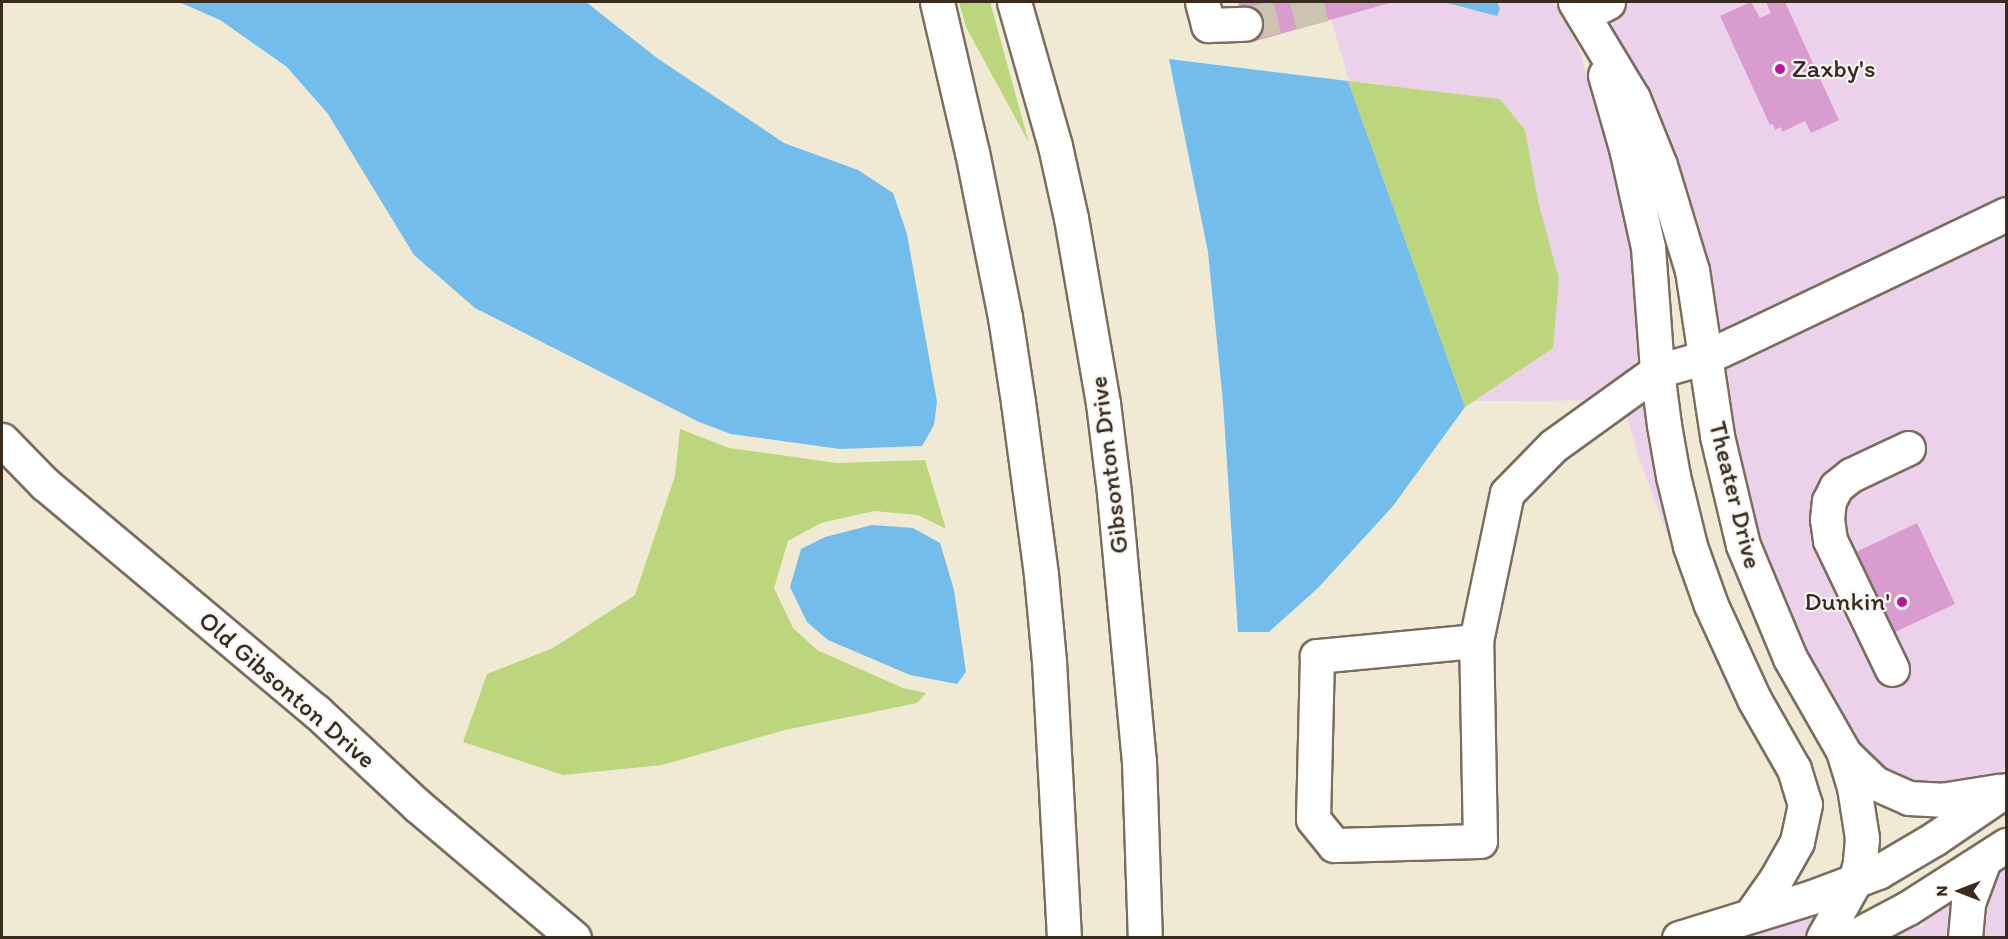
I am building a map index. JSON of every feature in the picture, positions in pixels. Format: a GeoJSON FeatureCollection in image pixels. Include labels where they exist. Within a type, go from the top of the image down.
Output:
{"type":"FeatureCollection","features":[{"type":"Feature","properties":{"kind":"street"},"geometry":{"type":"LineString","coordinates":[[937,2],[976,174],[1005,317],[1018,402],[1041,575],[1049,661],[1064,938]]}},
{"type":"Feature","properties":{"kind":"street","name":"Gibsonton Drive"},"geometry":{"type":"LineString","coordinates":[[1014,2],[1055,146],[1073,229],[1103,403],[1114,493],[1139,761],[1145,938]]}},
{"type":"Feature","properties":{"kind":"street"},"geometry":{"type":"LineString","coordinates":[[1202,2],[1208,24],[1245,24]]}},
{"type":"Feature","properties":{"kind":"street","name":"Theater Drive"},"geometry":{"type":"LineString","coordinates":[[1591,15],[1633,98],[1660,165],[1692,270],[1717,436],[1743,545],[1790,658],[1843,751],[1860,814],[1862,838],[1855,881],[1823,938]]}},
{"type":"Feature","properties":{"kind":"street","name":"Theater Drive"},"geometry":{"type":"LineString","coordinates":[[1591,15],[1626,148],[1648,247],[1657,371],[1673,476],[1694,556],[1711,605],[1734,658],[1754,699],[1794,769],[1805,804],[1797,842],[1776,879],[1750,916]]}},
{"type":"Feature","properties":{"kind":"street"},"geometry":{"type":"LineString","coordinates":[[1476,641],[1317,656],[1314,819],[1334,845],[1480,841],[1476,641],[1507,493],[1553,446],[1657,371],[1706,357],[2007,214]]}},
{"type":"Feature","properties":{"kind":"street","name":"Old Gibsonton Drive"},"geometry":{"type":"LineString","coordinates":[[2,440],[45,484],[316,711],[418,806],[574,938]]}},
{"type":"Feature","properties":{"kind":"street"},"geometry":{"type":"LineString","coordinates":[[1892,669],[1830,540],[1827,519],[1829,501],[1836,487],[1851,475],[1908,448]]}},
{"type":"Feature","properties":{"kind":"street"},"geometry":{"type":"LineString","coordinates":[[1843,751],[1875,783],[1909,798],[1942,800],[2007,789]]}},
{"type":"Feature","properties":{"kind":"street"},"geometry":{"type":"LineString","coordinates":[[1679,938],[1855,881],[1898,861],[2007,789]]}},
{"type":"Feature","properties":{"kind":"street"},"geometry":{"type":"LineString","coordinates":[[1908,923],[1912,887],[1934,839]]}},
{"type":"Feature","properties":{"kind":"street"},"geometry":{"type":"LineString","coordinates":[[1851,938],[1908,923],[1995,853]]}},
{"type":"Feature","properties":{"kind":"street"},"geometry":{"type":"LineString","coordinates":[[1965,938],[1968,903],[1995,853]]}},
{"type":"Feature","properties":{"kind":"shaded area"},"geometry":{"type":"Polygon","coordinates":[[[1326,2],[1443,2],[1467,9],[1500,9],[1497,2],[1554,2],[1579,48],[1608,152],[1630,249],[1638,360],[1634,362],[1639,375],[1655,479],[1670,542],[1637,452],[1623,400],[1473,401],[1553,348],[1539,205],[1525,130],[1500,99],[1349,81],[1326,2]]]}},
{"type":"Feature","properties":{"kind":"shaded area"},"geometry":{"type":"Polygon","coordinates":[[[1596,2],[2006,2],[2006,194],[1960,220],[1721,331],[1700,227],[1663,119],[1650,89],[1615,35],[1611,22],[1607,22],[1596,2]]]}},
{"type":"Feature","properties":{"kind":"shaded area"},"geometry":{"type":"Polygon","coordinates":[[[2006,233],[2006,767],[2000,773],[1975,779],[1941,783],[1914,781],[1886,770],[1859,744],[1855,731],[1852,731],[1807,651],[1786,605],[1761,540],[1751,502],[1736,434],[1726,366],[1978,249],[2006,233]]]}},
{"type":"Feature","properties":{"kind":"shaded area"},"geometry":{"type":"Polygon","coordinates":[[[2006,866],[2006,937],[1888,938],[1912,925],[1923,927],[1925,918],[2006,866]]]}},
{"type":"Feature","properties":{"kind":"shaded area"},"geometry":{"type":"Polygon","coordinates":[[[1815,913],[1803,937],[1757,937],[1763,930],[1815,913]]]}},
{"type":"Feature","properties":{"kind":"green space"},"geometry":{"type":"Polygon","coordinates":[[[959,2],[990,2],[1029,143],[966,27],[959,2]]]}},
{"type":"Feature","properties":{"kind":"green space"},"geometry":{"type":"Polygon","coordinates":[[[1348,81],[1500,99],[1525,130],[1539,205],[1559,279],[1553,348],[1465,407],[1348,81]]]}},
{"type":"Feature","properties":{"kind":"green space"},"geometry":{"type":"Polygon","coordinates":[[[680,429],[729,448],[837,463],[925,460],[946,529],[918,515],[874,511],[821,523],[788,541],[774,588],[793,628],[817,650],[903,688],[926,693],[917,703],[785,730],[662,765],[563,775],[463,742],[487,674],[553,648],[635,595],[675,476],[680,429]]]}},
{"type":"Feature","properties":{"kind":"water"},"geometry":{"type":"Polygon","coordinates":[[[179,2],[586,2],[657,58],[784,143],[858,170],[893,193],[907,234],[937,402],[934,425],[922,446],[840,449],[731,434],[699,422],[475,308],[414,255],[328,114],[287,67],[220,20],[179,2]]]}},
{"type":"Feature","properties":{"kind":"water"},"geometry":{"type":"Polygon","coordinates":[[[1443,2],[1497,2],[1500,9],[1497,16],[1443,2]]]}},
{"type":"Feature","properties":{"kind":"water"},"geometry":{"type":"Polygon","coordinates":[[[1169,59],[1348,81],[1465,407],[1393,506],[1318,588],[1269,632],[1238,632],[1223,402],[1208,252],[1169,59]]]}},
{"type":"Feature","properties":{"kind":"water"},"geometry":{"type":"Polygon","coordinates":[[[872,525],[913,528],[940,543],[954,590],[966,672],[957,684],[910,675],[828,640],[807,622],[790,587],[801,549],[825,537],[872,525]]]}},
{"type":"Feature","properties":{"kind":"building"},"geometry":{"type":"Polygon","coordinates":[[[1238,2],[1393,2],[1252,42],[1238,2]]]}},
{"type":"Feature","properties":{"kind":"building","name":"Zaxby's"},"geometry":{"type":"Polygon","coordinates":[[[1751,2],[1760,18],[1771,13],[1766,2],[1785,2],[1839,120],[1811,133],[1805,121],[1782,132],[1781,127],[1775,130],[1773,124],[1770,125],[1720,16],[1751,2]]]}},
{"type":"Feature","properties":{"kind":"building"},"geometry":{"type":"Polygon","coordinates":[[[1917,523],[1955,604],[1891,634],[1854,553],[1917,523]]]}},
{"type":"Feature","properties":{"kind":"tunnel"},"geometry":{"type":"LineString","coordinates":[[1245,24],[1335,2]]}},
{"type":"Feature","properties":{"kind":"place","name":"Zaxby's"},"geometry":{"type":"Point","coordinates":[1780,69]}},
{"type":"Feature","properties":{"kind":"place","name":"Dunkin'"},"geometry":{"type":"Point","coordinates":[1902,602]}}]}
